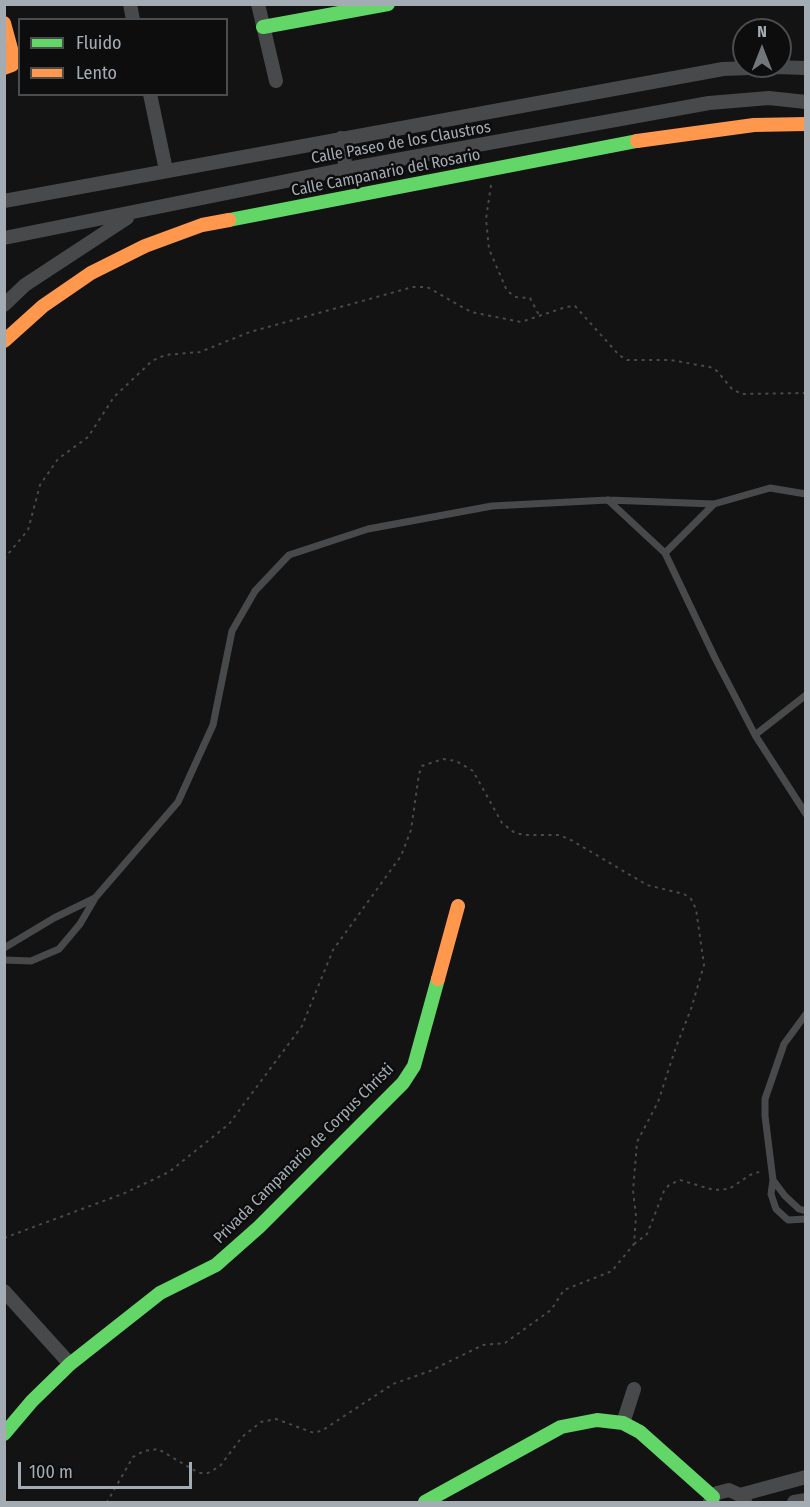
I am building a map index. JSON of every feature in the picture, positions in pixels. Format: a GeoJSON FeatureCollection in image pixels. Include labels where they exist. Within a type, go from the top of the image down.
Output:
{"type":"FeatureCollection","features":[{"type":"Feature","properties":{"kind":"street"},"geometry":{"type":"LineString","coordinates":[[258,4],[276,81]]}},
{"type":"Feature","properties":{"kind":"street"},"geometry":{"type":"LineString","coordinates":[[263,27],[386,5]]}},
{"type":"Feature","properties":{"kind":"street"},"geometry":{"type":"LineString","coordinates":[[4,23],[13,56],[8,67]]}},
{"type":"Feature","properties":{"kind":"street","name":"Calle Paseo de los Claustros"},"geometry":{"type":"LineString","coordinates":[[4,201],[723,69],[775,67],[806,69]]}},
{"type":"Feature","properties":{"kind":"street"},"geometry":{"type":"LineString","coordinates":[[150,96],[166,170]]}},
{"type":"Feature","properties":{"kind":"street","name":"Calle Paseo de los Claustros"},"geometry":{"type":"LineString","coordinates":[[4,238],[346,169],[709,103],[770,98],[806,102]]}},
{"type":"Feature","properties":{"kind":"street","name":"Calle Campanario del Rosario"},"geometry":{"type":"LineString","coordinates":[[4,341],[43,306],[91,273],[145,246],[202,225],[654,138],[754,125],[806,124]]}},
{"type":"Feature","properties":{"kind":"street"},"geometry":{"type":"LineString","coordinates":[[341,138],[346,169]]}},
{"type":"Feature","properties":{"kind":"street"},"geometry":{"type":"LineString","coordinates":[[4,305],[25,285],[95,237],[137,212]]}},
{"type":"Feature","properties":{"kind":"street","name":"Privada Campanario de Corpus Christi"},"geometry":{"type":"LineString","coordinates":[[4,1434],[70,1364],[160,1293],[216,1265],[258,1227],[403,1083],[414,1066],[458,906]]}},
{"type":"Feature","properties":{"kind":"street"},"geometry":{"type":"LineString","coordinates":[[4,1291],[70,1364]]}},
{"type":"Feature","properties":{"kind":"street"},"geometry":{"type":"LineString","coordinates":[[623,1423],[634,1389]]}},
{"type":"Feature","properties":{"kind":"street"},"geometry":{"type":"LineString","coordinates":[[425,1503],[561,1426],[597,1420],[623,1423],[640,1432],[711,1500],[723,1491],[729,1490],[743,1499],[806,1477]]}},
{"type":"Feature","properties":{"kind":"street"},"geometry":{"type":"LineString","coordinates":[[795,1503],[806,1500]]}},
{"type":"Feature","properties":{"kind":"lane"},"geometry":{"type":"LineString","coordinates":[[4,960],[31,961],[59,949],[80,924],[95,898],[178,802],[213,725],[232,631],[255,591],[289,555],[368,530],[492,507],[608,500],[714,504],[770,488],[806,494]]}},
{"type":"Feature","properties":{"kind":"lane"},"geometry":{"type":"LineString","coordinates":[[608,500],[665,554],[755,735],[806,813]]}},
{"type":"Feature","properties":{"kind":"lane"},"geometry":{"type":"LineString","coordinates":[[665,554],[714,504]]}},
{"type":"Feature","properties":{"kind":"lane"},"geometry":{"type":"LineString","coordinates":[[755,735],[806,695]]}},
{"type":"Feature","properties":{"kind":"lane"},"geometry":{"type":"LineString","coordinates":[[4,948],[54,918],[95,898]]}},
{"type":"Feature","properties":{"kind":"lane"},"geometry":{"type":"LineString","coordinates":[[806,1014],[784,1044],[765,1098],[773,1180],[771,1194],[776,1209],[788,1220],[806,1219]]}},
{"type":"Feature","properties":{"kind":"lane"},"geometry":{"type":"LineString","coordinates":[[773,1180],[785,1196],[799,1209],[806,1211]]}},
{"type":"Feature","properties":{"kind":"path"},"geometry":{"type":"LineString","coordinates":[[493,169],[486,219],[489,249],[507,291],[516,297],[530,298],[540,317]]}},
{"type":"Feature","properties":{"kind":"path"},"geometry":{"type":"LineString","coordinates":[[4,559],[28,530],[40,485],[58,459],[88,436],[114,398],[152,361],[165,355],[200,352],[250,332],[413,286],[427,287],[471,312],[521,322],[575,306],[619,355],[627,360],[670,360],[710,367],[717,371],[732,389],[742,394],[806,393]]}},
{"type":"Feature","properties":{"kind":"path"},"geometry":{"type":"LineString","coordinates":[[4,1238],[126,1193],[169,1172],[229,1124],[302,1026],[333,950],[401,856],[411,830],[422,766],[443,759],[456,761],[473,771],[502,822],[515,832],[526,835],[559,835],[571,840],[647,885],[684,894],[691,899],[696,909],[704,965],[658,1102],[637,1142],[633,1191],[636,1216],[634,1244]]}},
{"type":"Feature","properties":{"kind":"path"},"geometry":{"type":"LineString","coordinates":[[107,1503],[133,1457],[144,1451],[158,1449],[199,1473],[208,1473],[220,1466],[242,1437],[261,1422],[276,1419],[314,1433],[323,1430],[393,1384],[430,1371],[483,1345],[506,1343],[551,1310],[564,1290],[612,1271],[634,1244],[647,1234],[664,1191],[669,1185],[680,1180],[714,1190],[729,1189],[750,1175],[772,1167]]}},
{"type":"Feature","properties":{"kind":"traffic: fast"},"geometry":{"type":"LineString","coordinates":[[263,27],[388,4]]}},
{"type":"Feature","properties":{"kind":"traffic: fast"},"geometry":{"type":"LineString","coordinates":[[229,220],[637,141]]}},
{"type":"Feature","properties":{"kind":"traffic: fast"},"geometry":{"type":"LineString","coordinates":[[4,1434],[32,1401],[70,1364],[160,1293],[216,1265],[259,1227],[403,1083],[414,1066],[438,979]]}},
{"type":"Feature","properties":{"kind":"traffic: fast"},"geometry":{"type":"LineString","coordinates":[[425,1502],[561,1427],[597,1420],[623,1423],[640,1432],[713,1497]]}},
{"type":"Feature","properties":{"kind":"traffic: slow"},"geometry":{"type":"LineString","coordinates":[[4,23],[13,56],[12,65],[4,68]]}},
{"type":"Feature","properties":{"kind":"traffic: slow"},"geometry":{"type":"LineString","coordinates":[[637,141],[754,125],[806,124]]}},
{"type":"Feature","properties":{"kind":"traffic: slow"},"geometry":{"type":"LineString","coordinates":[[4,341],[43,306],[91,273],[145,246],[202,225],[229,220]]}},
{"type":"Feature","properties":{"kind":"traffic: slow"},"geometry":{"type":"LineString","coordinates":[[438,979],[458,906]]}}]}
